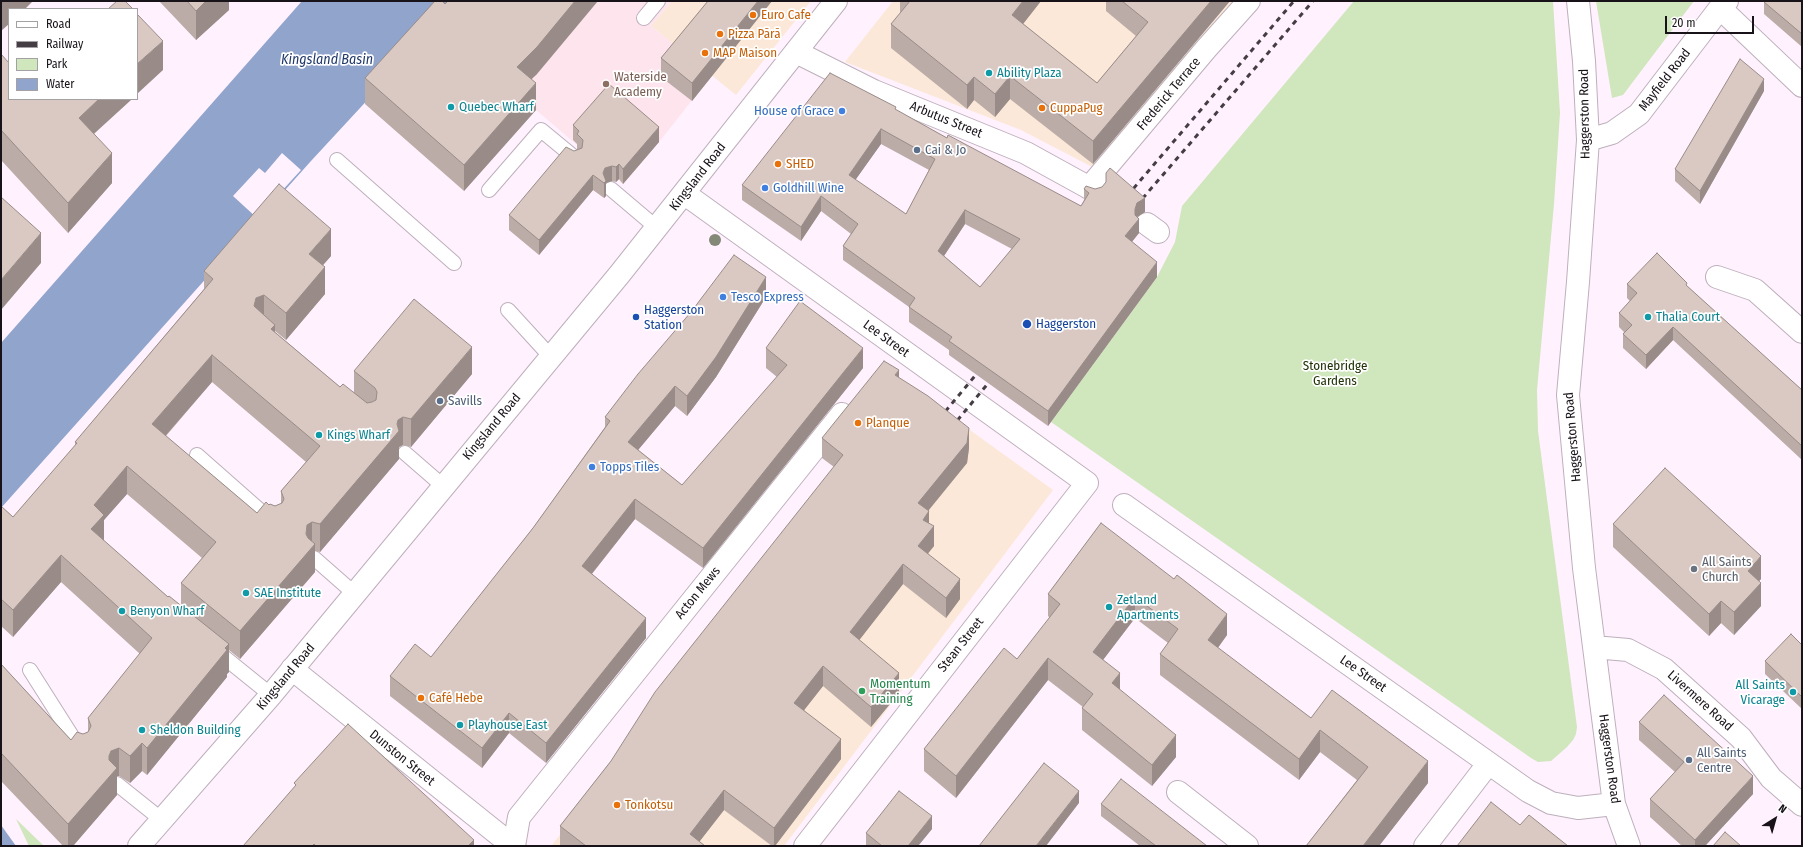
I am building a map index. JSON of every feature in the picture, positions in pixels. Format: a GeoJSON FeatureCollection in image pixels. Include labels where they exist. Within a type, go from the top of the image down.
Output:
{"type":"FeatureCollection","features":[{"type":"Feature","properties":{"kind":"main road","name":"Kingsland Road"},"geometry":{"type":"LineString","coordinates":[[139,846],[271,695],[551,357],[685,194],[836,1]]}},
{"type":"Feature","properties":{"kind":"main road","name":"Frederick Terrace"},"geometry":{"type":"LineString","coordinates":[[1092,189],[1206,49],[1250,1]]}},
{"type":"Feature","properties":{"kind":"main road","name":"Haggerston Road"},"geometry":{"type":"LineString","coordinates":[[1578,1],[1584,61],[1588,140],[1568,396],[1584,568],[1614,804],[1629,846]]}},
{"type":"Feature","properties":{"kind":"main road","name":"Mayfield Road"},"geometry":{"type":"LineString","coordinates":[[1588,140],[1612,133],[1639,114],[1723,5]]}},
{"type":"Feature","properties":{"kind":"main road"},"geometry":{"type":"LineString","coordinates":[[1723,5],[1802,86]]}},
{"type":"Feature","properties":{"kind":"main road","name":"Arbutus Street"},"geometry":{"type":"LineString","coordinates":[[796,52],[874,91],[1026,153],[1092,189]]}},
{"type":"Feature","properties":{"kind":"main road","name":"Lee Street"},"geometry":{"type":"LineString","coordinates":[[685,194],[891,352],[1087,483]]}},
{"type":"Feature","properties":{"kind":"main road"},"geometry":{"type":"LineString","coordinates":[[1717,277],[1755,290],[1802,332]]}},
{"type":"Feature","properties":{"kind":"main road","name":"Acton Mews"},"geometry":{"type":"LineString","coordinates":[[513,846],[518,817],[856,396]]}},
{"type":"Feature","properties":{"kind":"main road","name":"Stean Street"},"geometry":{"type":"LineString","coordinates":[[813,843],[1087,483]]}},
{"type":"Feature","properties":{"kind":"main road","name":"Lee Street"},"geometry":{"type":"LineString","coordinates":[[1124,505],[1528,791],[1551,803],[1578,808],[1614,804]]}},
{"type":"Feature","properties":{"kind":"main road","name":"Livermere Road"},"geometry":{"type":"LineString","coordinates":[[1594,648],[1628,650],[1664,669],[1741,738],[1771,778],[1802,805]]}},
{"type":"Feature","properties":{"kind":"main road","name":"Dunston Street"},"geometry":{"type":"LineString","coordinates":[[292,669],[513,846]]}},
{"type":"Feature","properties":{"kind":"main road"},"geometry":{"type":"LineString","coordinates":[[1425,846],[1488,764]]}},
{"type":"Feature","properties":{"kind":"main road"},"geometry":{"type":"LineString","coordinates":[[1178,792],[1247,846]]}},
{"type":"Feature","properties":{"kind":"lane"},"geometry":{"type":"LineString","coordinates":[[644,18],[658,1]]}},
{"type":"Feature","properties":{"kind":"lane"},"geometry":{"type":"LineString","coordinates":[[488,190],[541,130],[575,158]]}},
{"type":"Feature","properties":{"kind":"lane"},"geometry":{"type":"LineString","coordinates":[[337,160],[454,263]]}},
{"type":"Feature","properties":{"kind":"lane"},"geometry":{"type":"LineString","coordinates":[[611,189],[657,228]]}},
{"type":"Feature","properties":{"kind":"lane"},"geometry":{"type":"LineString","coordinates":[[508,310],[551,357]]}},
{"type":"Feature","properties":{"kind":"lane"},"geometry":{"type":"LineString","coordinates":[[405,453],[443,486]]}},
{"type":"Feature","properties":{"kind":"lane"},"geometry":{"type":"LineString","coordinates":[[197,455],[276,525]]}},
{"type":"Feature","properties":{"kind":"lane"},"geometry":{"type":"LineString","coordinates":[[314,558],[355,594]]}},
{"type":"Feature","properties":{"kind":"lane"},"geometry":{"type":"LineString","coordinates":[[204,641],[271,695]]}},
{"type":"Feature","properties":{"kind":"lane"},"geometry":{"type":"LineString","coordinates":[[30,670],[83,753]]}},
{"type":"Feature","properties":{"kind":"lane"},"geometry":{"type":"LineString","coordinates":[[117,784],[162,820]]}},
{"type":"Feature","properties":{"kind":"shaded area","name":"Waterside Academy"},"geometry":{"type":"Polygon","coordinates":[[[459,1],[672,1],[651,26],[712,75],[659,142],[623,184],[536,110],[459,1]]]}},
{"type":"Feature","properties":{"kind":"shaded area"},"geometry":{"type":"Polygon","coordinates":[[[672,1],[811,1],[736,95],[651,26],[672,1]]]}},
{"type":"Feature","properties":{"kind":"shaded area"},"geometry":{"type":"Polygon","coordinates":[[[893,1],[1256,1],[1100,171],[1021,130],[845,62],[893,1]]]}},
{"type":"Feature","properties":{"kind":"shaded area"},"geometry":{"type":"Polygon","coordinates":[[[909,386],[1053,490],[784,846],[552,845],[909,386]]]}},
{"type":"Feature","properties":{"kind":"green space","name":"Stonebridge Gardens"},"geometry":{"type":"Polygon","coordinates":[[[1354,1],[1553,1],[1560,113],[1554,204],[1537,390],[1538,431],[1577,727],[1573,740],[1551,761],[1538,762],[1531,758],[1051,422],[1157,277],[1175,242],[1182,206],[1354,1]]]}},
{"type":"Feature","properties":{"kind":"green space"},"geometry":{"type":"Polygon","coordinates":[[[1596,1],[1694,1],[1623,95],[1612,98],[1596,1]]]}},
{"type":"Feature","properties":{"kind":"green space"},"geometry":{"type":"Polygon","coordinates":[[[16,819],[44,846],[29,846],[16,819]]]}},
{"type":"Feature","properties":{"kind":"water","name":"Kingsland Basin"},"geometry":{"type":"Polygon","coordinates":[[[302,1],[459,1],[311,161],[1,508],[1,343],[302,1]]]}},
{"type":"Feature","properties":{"kind":"water"},"geometry":{"type":"Polygon","coordinates":[[[1,825],[16,846],[1,846],[1,825]]]}},
{"type":"Feature","properties":{"kind":"pier"},"geometry":{"type":"Polygon","coordinates":[[[282,153],[301,170],[257,218],[233,196],[259,168],[265,173],[282,153]]]}},
{"type":"Feature","properties":{"kind":"building"},"geometry":{"type":"Polygon","coordinates":[[[117,1],[125,1],[132,8],[109,8],[117,1]]]}},
{"type":"Feature","properties":{"kind":"building"},"geometry":{"type":"Polygon","coordinates":[[[187,1],[206,1],[196,11],[187,1]]]}},
{"type":"Feature","properties":{"kind":"building"},"geometry":{"type":"Polygon","coordinates":[[[435,1],[442,1],[445,4],[448,1],[575,1],[537,47],[517,67],[536,83],[464,165],[365,78],[435,1]]]}},
{"type":"Feature","properties":{"kind":"building"},"geometry":{"type":"Polygon","coordinates":[[[708,1],[758,1],[692,83],[661,58],[708,1]]]}},
{"type":"Feature","properties":{"kind":"building"},"geometry":{"type":"Polygon","coordinates":[[[910,1],[1023,1],[1012,15],[1097,83],[1148,22],[1122,1],[1211,1],[1093,141],[1010,76],[995,94],[974,77],[967,85],[891,24],[910,1]]]}},
{"type":"Feature","properties":{"kind":"building"},"geometry":{"type":"Polygon","coordinates":[[[1802,1],[1802,34],[1764,2],[1802,1]]]}},
{"type":"Feature","properties":{"kind":"building"},"geometry":{"type":"Polygon","coordinates":[[[138,15],[163,41],[138,63],[138,15]]]}},
{"type":"Feature","properties":{"kind":"building"},"geometry":{"type":"Polygon","coordinates":[[[1,54],[8,62],[8,100],[98,100],[79,118],[112,153],[68,203],[1,130],[1,54]]]}},
{"type":"Feature","properties":{"kind":"building"},"geometry":{"type":"Polygon","coordinates":[[[1740,59],[1764,79],[1700,191],[1675,169],[1740,59]]]}},
{"type":"Feature","properties":{"kind":"building"},"geometry":{"type":"Polygon","coordinates":[[[830,73],[896,107],[895,109],[947,138],[948,135],[1081,206],[1089,193],[1084,189],[1086,186],[1095,189],[1102,187],[1106,182],[1106,173],[1110,168],[1145,198],[1137,203],[1135,215],[1139,219],[1125,236],[1157,262],[1048,411],[949,341],[952,337],[909,307],[915,298],[843,246],[858,224],[821,196],[801,227],[742,185],[830,73]],[[881,129],[849,175],[906,214],[935,159],[881,129]],[[965,210],[938,251],[980,287],[1020,239],[965,210]]]}},
{"type":"Feature","properties":{"kind":"building"},"geometry":{"type":"Polygon","coordinates":[[[609,84],[659,127],[623,169],[619,164],[616,167],[612,166],[605,168],[603,173],[606,181],[604,183],[593,175],[539,240],[509,215],[566,147],[574,151],[582,148],[583,140],[577,134],[579,131],[573,125],[609,84]]]}},
{"type":"Feature","properties":{"kind":"building"},"geometry":{"type":"Polygon","coordinates":[[[279,184],[331,229],[309,254],[325,267],[286,313],[264,295],[256,298],[254,306],[275,325],[271,329],[340,387],[343,384],[367,403],[376,400],[377,392],[375,388],[354,371],[414,299],[472,347],[411,419],[403,417],[398,420],[397,424],[399,431],[320,524],[312,522],[307,525],[306,534],[315,544],[240,631],[181,583],[216,542],[127,466],[94,505],[104,515],[91,529],[168,597],[169,596],[229,644],[225,648],[227,650],[147,748],[142,743],[130,756],[119,748],[111,751],[109,760],[117,768],[68,824],[1,753],[1,664],[71,740],[77,732],[83,734],[88,732],[91,726],[88,718],[152,638],[61,555],[13,610],[1,599],[1,506],[13,517],[77,443],[75,442],[213,279],[204,271],[279,184]],[[212,355],[152,424],[257,513],[266,502],[269,505],[275,506],[282,503],[284,499],[281,491],[320,446],[212,355]]]}},
{"type":"Feature","properties":{"kind":"building"},"geometry":{"type":"Polygon","coordinates":[[[1,197],[41,233],[1,280],[1,197]]]}},
{"type":"Feature","properties":{"kind":"building"},"geometry":{"type":"Polygon","coordinates":[[[1657,253],[1687,283],[1686,285],[1802,390],[1802,446],[1673,327],[1646,355],[1623,334],[1632,325],[1619,313],[1637,293],[1627,284],[1657,253]]]}},
{"type":"Feature","properties":{"kind":"building"},"geometry":{"type":"Polygon","coordinates":[[[734,255],[766,277],[716,357],[687,396],[675,386],[628,442],[682,485],[787,365],[766,348],[800,301],[863,348],[703,548],[635,499],[582,566],[646,618],[546,743],[509,713],[482,748],[390,676],[415,644],[431,657],[533,528],[610,421],[605,417],[638,374],[691,312],[734,255]]]}},
{"type":"Feature","properties":{"kind":"building"},"geometry":{"type":"Polygon","coordinates":[[[884,361],[899,370],[895,375],[928,396],[969,428],[967,443],[918,503],[929,511],[923,520],[934,526],[918,546],[960,579],[946,598],[903,564],[850,632],[899,673],[871,707],[823,666],[794,703],[841,739],[774,828],[724,790],[690,834],[705,846],[586,846],[560,826],[611,761],[655,692],[843,455],[822,438],[884,361]]]}},
{"type":"Feature","properties":{"kind":"building","name":"All Saints Church"},"geometry":{"type":"Polygon","coordinates":[[[1665,468],[1761,556],[1748,571],[1761,583],[1734,612],[1721,601],[1709,614],[1613,524],[1665,468]]]}},
{"type":"Feature","properties":{"kind":"building"},"geometry":{"type":"Polygon","coordinates":[[[1101,523],[1174,579],[1177,575],[1227,614],[1208,640],[1311,718],[1332,690],[1428,761],[1363,846],[1306,846],[1368,767],[1320,730],[1299,759],[1160,654],[1178,629],[1135,597],[1093,652],[1120,673],[1112,683],[1176,735],[1152,765],[1082,708],[1093,694],[1048,658],[956,776],[924,749],[1004,648],[1017,659],[1060,604],[1048,594],[1101,523]]]}},
{"type":"Feature","properties":{"kind":"building","name":"All Saints Vicarage"},"geometry":{"type":"Polygon","coordinates":[[[1791,634],[1802,645],[1802,697],[1765,661],[1791,634]]]}},
{"type":"Feature","properties":{"kind":"building","name":"All Saints Centre"},"geometry":{"type":"Polygon","coordinates":[[[1664,695],[1753,776],[1695,840],[1650,799],[1684,762],[1639,722],[1664,695]]]}},
{"type":"Feature","properties":{"kind":"building"},"geometry":{"type":"Polygon","coordinates":[[[348,724],[474,840],[468,846],[316,846],[314,844],[312,846],[243,846],[296,785],[294,783],[348,724]]]}},
{"type":"Feature","properties":{"kind":"building"},"geometry":{"type":"Polygon","coordinates":[[[1044,763],[1079,791],[1036,846],[979,846],[1044,763]]]}},
{"type":"Feature","properties":{"kind":"building"},"geometry":{"type":"Polygon","coordinates":[[[1121,779],[1207,846],[1156,846],[1101,804],[1121,779]]]}},
{"type":"Feature","properties":{"kind":"building"},"geometry":{"type":"Polygon","coordinates":[[[899,791],[932,816],[908,846],[882,846],[866,833],[899,791]]]}},
{"type":"Feature","properties":{"kind":"building"},"geometry":{"type":"Polygon","coordinates":[[[1491,802],[1520,825],[1529,815],[1568,846],[1457,846],[1491,802]]]}},
{"type":"Feature","properties":{"kind":"building"},"geometry":{"type":"Polygon","coordinates":[[[1725,832],[1741,846],[1713,846],[1725,832]]]}},
{"type":"Feature","properties":{"kind":"railway"},"geometry":{"type":"LineString","coordinates":[[1127,196],[1294,1]]}},
{"type":"Feature","properties":{"kind":"railway"},"geometry":{"type":"LineString","coordinates":[[1136,206],[1313,1]]}},
{"type":"Feature","properties":{"kind":"railway"},"geometry":{"type":"LineString","coordinates":[[939,419],[984,365]]}},
{"type":"Feature","properties":{"kind":"railway"},"geometry":{"type":"LineString","coordinates":[[951,428],[995,375]]}},
{"type":"Feature","properties":{"kind":"place","name":"Euro Cafe"},"geometry":{"type":"Point","coordinates":[753,15]}},
{"type":"Feature","properties":{"kind":"place","name":"Pizza Pārā"},"geometry":{"type":"Point","coordinates":[720,34]}},
{"type":"Feature","properties":{"kind":"place","name":"MAP Maison"},"geometry":{"type":"Point","coordinates":[705,53]}},
{"type":"Feature","properties":{"kind":"place","name":"Ability Plaza"},"geometry":{"type":"Point","coordinates":[989,73]}},
{"type":"Feature","properties":{"kind":"place","name":"Waterside Academy"},"geometry":{"type":"Point","coordinates":[606,84]}},
{"type":"Feature","properties":{"kind":"place","name":"Quebec Wharf"},"geometry":{"type":"Point","coordinates":[451,107]}},
{"type":"Feature","properties":{"kind":"place","name":"CuppaPug"},"geometry":{"type":"Point","coordinates":[1042,108]}},
{"type":"Feature","properties":{"kind":"place","name":"House of Grace"},"geometry":{"type":"Point","coordinates":[842,111]}},
{"type":"Feature","properties":{"kind":"place","name":"Cai & Jo"},"geometry":{"type":"Point","coordinates":[917,150]}},
{"type":"Feature","properties":{"kind":"place","name":"SHED"},"geometry":{"type":"Point","coordinates":[778,164]}},
{"type":"Feature","properties":{"kind":"place","name":"Goldhill Wine"},"geometry":{"type":"Point","coordinates":[765,188]}},
{"type":"Feature","properties":{"kind":"place","name":"Tesco Express"},"geometry":{"type":"Point","coordinates":[723,297]}},
{"type":"Feature","properties":{"kind":"place","name":"Haggerston Station"},"geometry":{"type":"Point","coordinates":[636,317]}},
{"type":"Feature","properties":{"kind":"place","name":"Thalia Court"},"geometry":{"type":"Point","coordinates":[1648,317]}},
{"type":"Feature","properties":{"kind":"place","name":"Haggerston"},"geometry":{"type":"Point","coordinates":[1027,324]}},
{"type":"Feature","properties":{"kind":"place","name":"Savills"},"geometry":{"type":"Point","coordinates":[440,401]}},
{"type":"Feature","properties":{"kind":"place","name":"Planque"},"geometry":{"type":"Point","coordinates":[858,423]}},
{"type":"Feature","properties":{"kind":"place","name":"Kings Wharf"},"geometry":{"type":"Point","coordinates":[319,435]}},
{"type":"Feature","properties":{"kind":"place","name":"Topps Tiles"},"geometry":{"type":"Point","coordinates":[592,467]}},
{"type":"Feature","properties":{"kind":"place","name":"All Saints Church"},"geometry":{"type":"Point","coordinates":[1694,569]}},
{"type":"Feature","properties":{"kind":"place","name":"SAE Institute"},"geometry":{"type":"Point","coordinates":[246,593]}},
{"type":"Feature","properties":{"kind":"place","name":"Zetland Apartments"},"geometry":{"type":"Point","coordinates":[1109,607]}},
{"type":"Feature","properties":{"kind":"place","name":"Benyon Wharf"},"geometry":{"type":"Point","coordinates":[122,611]}},
{"type":"Feature","properties":{"kind":"place","name":"Momentum Training"},"geometry":{"type":"Point","coordinates":[862,691]}},
{"type":"Feature","properties":{"kind":"place","name":"All Saints Vicarage"},"geometry":{"type":"Point","coordinates":[1793,692]}},
{"type":"Feature","properties":{"kind":"place","name":"Café Hebe"},"geometry":{"type":"Point","coordinates":[421,698]}},
{"type":"Feature","properties":{"kind":"place","name":"Playhouse East"},"geometry":{"type":"Point","coordinates":[460,725]}},
{"type":"Feature","properties":{"kind":"place","name":"Sheldon Building"},"geometry":{"type":"Point","coordinates":[142,730]}},
{"type":"Feature","properties":{"kind":"place","name":"All Saints Centre"},"geometry":{"type":"Point","coordinates":[1689,760]}},
{"type":"Feature","properties":{"kind":"place","name":"Tonkotsu"},"geometry":{"type":"Point","coordinates":[617,805]}}]}
